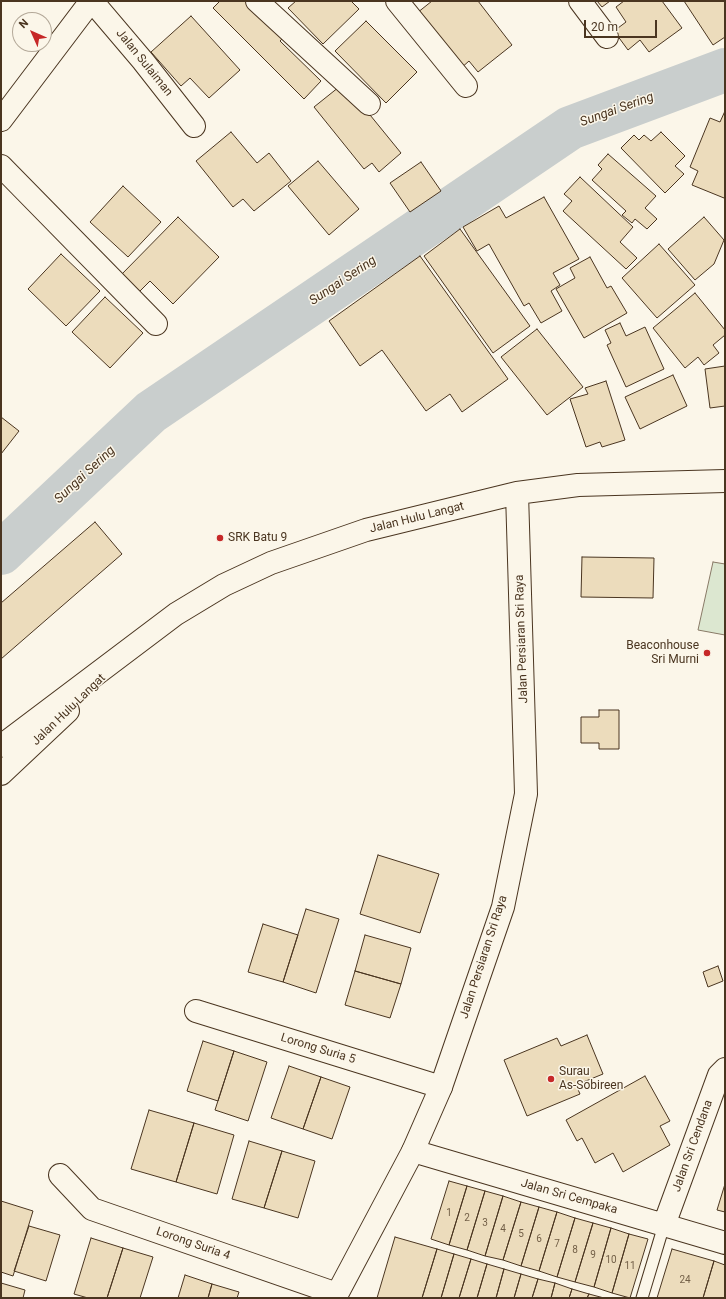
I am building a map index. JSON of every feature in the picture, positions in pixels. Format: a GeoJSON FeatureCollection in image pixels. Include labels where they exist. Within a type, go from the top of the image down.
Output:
{"type":"FeatureCollection","features":[{"type":"Feature","properties":{"kind":"street"},"geometry":{"type":"LineString","coordinates":[[1,120],[92,1]]}},
{"type":"Feature","properties":{"kind":"street","name":"Jalan Sulaiman"},"geometry":{"type":"LineString","coordinates":[[92,1],[143,61],[194,126]]}},
{"type":"Feature","properties":{"kind":"street"},"geometry":{"type":"LineString","coordinates":[[257,1],[369,104]]}},
{"type":"Feature","properties":{"kind":"street"},"geometry":{"type":"LineString","coordinates":[[397,1],[466,86]]}},
{"type":"Feature","properties":{"kind":"street"},"geometry":{"type":"LineString","coordinates":[[580,1],[607,36]]}},
{"type":"Feature","properties":{"kind":"street"},"geometry":{"type":"LineString","coordinates":[[1,166],[156,324]]}},
{"type":"Feature","properties":{"kind":"street","name":"Jalan Hulu Langat"},"geometry":{"type":"LineString","coordinates":[[1,746],[176,614],[224,585],[271,563],[366,530],[517,493],[578,485],[725,481]]}},
{"type":"Feature","properties":{"kind":"street","name":"Jalan Persiaran Sri Raya"},"geometry":{"type":"LineString","coordinates":[[336,1296],[413,1151],[441,1087],[503,907],[526,794],[517,493]]}},
{"type":"Feature","properties":{"kind":"street","name":"Jalan Hulu Langat"},"geometry":{"type":"LineString","coordinates":[[1,774],[136,645]]}},
{"type":"Feature","properties":{"kind":"street","name":"Lorong Suria 5"},"geometry":{"type":"LineString","coordinates":[[196,1011],[441,1087]]}},
{"type":"Feature","properties":{"kind":"street","name":"Jalan Sri Cendana"},"geometry":{"type":"LineString","coordinates":[[664,1225],[719,1074],[725,1069]]}},
{"type":"Feature","properties":{"kind":"street","name":"Jalan Sri Cempaka"},"geometry":{"type":"LineString","coordinates":[[413,1151],[725,1243]]}},
{"type":"Feature","properties":{"kind":"street","name":"Lorong Suria 4"},"geometry":{"type":"LineString","coordinates":[[60,1175],[92,1209],[336,1296]]}},
{"type":"Feature","properties":{"kind":"lane"},"geometry":{"type":"LineString","coordinates":[[642,1298],[664,1225]]}},
{"type":"Feature","properties":{"kind":"green space"},"geometry":{"type":"Polygon","coordinates":[[[713,562],[725,564],[725,635],[698,630],[713,562]]]}},
{"type":"Feature","properties":{"kind":"building"},"geometry":{"type":"Polygon","coordinates":[[[220,1],[255,1],[284,37],[280,41],[321,81],[304,99],[213,8],[220,1]]]}},
{"type":"Feature","properties":{"kind":"building"},"geometry":{"type":"Polygon","coordinates":[[[296,1],[351,1],[359,9],[323,44],[288,8],[296,1]]]}},
{"type":"Feature","properties":{"kind":"building"},"geometry":{"type":"Polygon","coordinates":[[[432,1],[478,1],[512,45],[478,72],[469,61],[460,69],[417,13],[432,1]]]}},
{"type":"Feature","properties":{"kind":"building"},"geometry":{"type":"Polygon","coordinates":[[[597,1],[610,1],[602,7],[597,1]]]}},
{"type":"Feature","properties":{"kind":"building"},"geometry":{"type":"Polygon","coordinates":[[[624,1],[662,1],[682,28],[649,52],[640,40],[628,50],[614,31],[626,22],[616,7],[624,1]]]}},
{"type":"Feature","properties":{"kind":"building"},"geometry":{"type":"Polygon","coordinates":[[[684,1],[725,1],[725,37],[713,45],[684,1]]]}},
{"type":"Feature","properties":{"kind":"building"},"geometry":{"type":"Polygon","coordinates":[[[191,16],[240,70],[209,98],[190,78],[181,86],[151,52],[191,16]]]}},
{"type":"Feature","properties":{"kind":"building"},"geometry":{"type":"Polygon","coordinates":[[[366,21],[417,72],[386,103],[335,51],[366,21]]]}},
{"type":"Feature","properties":{"kind":"building"},"geometry":{"type":"Polygon","coordinates":[[[344,83],[401,153],[379,172],[372,163],[364,169],[314,107],[344,83]]]}},
{"type":"Feature","properties":{"kind":"building"},"geometry":{"type":"Polygon","coordinates":[[[725,111],[724,198],[692,185],[698,171],[690,167],[710,118],[720,122],[725,111]]]}},
{"type":"Feature","properties":{"kind":"building"},"geometry":{"type":"Polygon","coordinates":[[[231,132],[257,163],[269,153],[291,181],[254,211],[243,199],[233,207],[196,161],[231,132]]]}},
{"type":"Feature","properties":{"kind":"building"},"geometry":{"type":"Polygon","coordinates":[[[661,132],[685,156],[675,166],[684,174],[665,193],[621,148],[634,135],[639,140],[644,135],[651,141],[661,132]]]}},
{"type":"Feature","properties":{"kind":"building"},"geometry":{"type":"Polygon","coordinates":[[[608,154],[656,196],[645,208],[657,219],[647,229],[635,219],[632,223],[622,215],[626,211],[592,180],[602,169],[598,165],[608,154]]]}},
{"type":"Feature","properties":{"kind":"building"},"geometry":{"type":"Polygon","coordinates":[[[318,161],[359,209],[329,235],[288,186],[318,161]]]}},
{"type":"Feature","properties":{"kind":"building"},"geometry":{"type":"Polygon","coordinates":[[[421,162],[441,191],[410,212],[390,183],[421,162]]]}},
{"type":"Feature","properties":{"kind":"building"},"geometry":{"type":"Polygon","coordinates":[[[580,177],[633,227],[620,242],[637,258],[626,269],[563,211],[572,201],[564,194],[580,177]]]}},
{"type":"Feature","properties":{"kind":"building"},"geometry":{"type":"Polygon","coordinates":[[[123,186],[161,222],[128,257],[90,222],[123,186]]]}},
{"type":"Feature","properties":{"kind":"building"},"geometry":{"type":"Polygon","coordinates":[[[544,197],[579,259],[553,273],[560,285],[551,291],[562,311],[541,323],[529,303],[524,306],[489,244],[477,251],[463,227],[499,206],[506,218],[544,197]]]}},
{"type":"Feature","properties":{"kind":"building"},"geometry":{"type":"Polygon","coordinates":[[[178,217],[219,257],[173,304],[150,281],[138,293],[120,276],[178,217]]]}},
{"type":"Feature","properties":{"kind":"building"},"geometry":{"type":"Polygon","coordinates":[[[704,217],[724,240],[714,264],[695,280],[668,249],[704,217]]]}},
{"type":"Feature","properties":{"kind":"building"},"geometry":{"type":"Polygon","coordinates":[[[460,229],[530,326],[493,353],[424,256],[460,229]]]}},
{"type":"Feature","properties":{"kind":"building"},"geometry":{"type":"Polygon","coordinates":[[[659,244],[695,285],[657,318],[622,278],[659,244]]]}},
{"type":"Feature","properties":{"kind":"building"},"geometry":{"type":"Polygon","coordinates":[[[61,254],[100,291],[66,326],[28,289],[61,254]]]}},
{"type":"Feature","properties":{"kind":"building"},"geometry":{"type":"Polygon","coordinates":[[[420,256],[508,379],[462,412],[450,394],[426,411],[382,350],[360,366],[329,321],[420,256]]]}},
{"type":"Feature","properties":{"kind":"building"},"geometry":{"type":"Polygon","coordinates":[[[590,257],[607,288],[611,286],[627,313],[584,338],[556,289],[575,278],[570,268],[590,257]]]}},
{"type":"Feature","properties":{"kind":"building"},"geometry":{"type":"Polygon","coordinates":[[[695,293],[725,330],[725,335],[713,345],[719,353],[704,365],[698,357],[685,368],[653,328],[695,293]]]}},
{"type":"Feature","properties":{"kind":"building"},"geometry":{"type":"Polygon","coordinates":[[[105,297],[143,333],[110,368],[72,332],[105,297]]]}},
{"type":"Feature","properties":{"kind":"building"},"geometry":{"type":"Polygon","coordinates":[[[620,323],[626,336],[645,327],[664,369],[626,387],[607,345],[611,343],[605,330],[620,323]]]}},
{"type":"Feature","properties":{"kind":"building"},"geometry":{"type":"Polygon","coordinates":[[[537,329],[583,387],[547,415],[501,357],[537,329]]]}},
{"type":"Feature","properties":{"kind":"building"},"geometry":{"type":"Polygon","coordinates":[[[725,366],[725,406],[710,408],[705,369],[725,366]]]}},
{"type":"Feature","properties":{"kind":"building"},"geometry":{"type":"Polygon","coordinates":[[[673,375],[687,406],[640,429],[625,397],[673,375]]]}},
{"type":"Feature","properties":{"kind":"building"},"geometry":{"type":"Polygon","coordinates":[[[606,381],[625,440],[602,447],[600,442],[586,447],[570,399],[588,394],[585,388],[606,381]]]}},
{"type":"Feature","properties":{"kind":"building"},"geometry":{"type":"Polygon","coordinates":[[[1,417],[19,431],[1,454],[1,417]]]}},
{"type":"Feature","properties":{"kind":"building"},"geometry":{"type":"Polygon","coordinates":[[[95,522],[122,554],[1,659],[1,603],[95,522]]]}},
{"type":"Feature","properties":{"kind":"building"},"geometry":{"type":"Polygon","coordinates":[[[582,557],[654,558],[653,598],[581,597],[582,557]]]}},
{"type":"Feature","properties":{"kind":"building"},"geometry":{"type":"Polygon","coordinates":[[[599,710],[619,710],[619,749],[599,749],[599,743],[581,743],[581,717],[599,717],[599,710]]]}},
{"type":"Feature","properties":{"kind":"building"},"geometry":{"type":"Polygon","coordinates":[[[378,855],[439,874],[420,933],[360,914],[378,855]]]}},
{"type":"Feature","properties":{"kind":"building"},"geometry":{"type":"Polygon","coordinates":[[[306,909],[339,919],[316,993],[283,982],[306,909]]]}},
{"type":"Feature","properties":{"kind":"building"},"geometry":{"type":"Polygon","coordinates":[[[263,924],[298,935],[283,982],[248,972],[263,924]]]}},
{"type":"Feature","properties":{"kind":"building"},"geometry":{"type":"Polygon","coordinates":[[[365,935],[411,948],[401,984],[355,971],[365,935]]]}},
{"type":"Feature","properties":{"kind":"building"},"geometry":{"type":"Polygon","coordinates":[[[718,966],[723,981],[708,987],[703,972],[718,966]]]}},
{"type":"Feature","properties":{"kind":"building"},"geometry":{"type":"Polygon","coordinates":[[[355,971],[401,984],[390,1018],[345,1005],[355,971]]]}},
{"type":"Feature","properties":{"kind":"building","name":"Surau As-Sobireen"},"geometry":{"type":"Polygon","coordinates":[[[587,1035],[603,1074],[576,1085],[580,1094],[527,1116],[504,1060],[557,1038],[561,1046],[587,1035]]]}},
{"type":"Feature","properties":{"kind":"building"},"geometry":{"type":"Polygon","coordinates":[[[203,1041],[234,1051],[218,1101],[187,1091],[203,1041]]]}},
{"type":"Feature","properties":{"kind":"building"},"geometry":{"type":"Polygon","coordinates":[[[234,1051],[267,1062],[248,1121],[215,1110],[234,1051]]]}},
{"type":"Feature","properties":{"kind":"building"},"geometry":{"type":"Polygon","coordinates":[[[289,1066],[321,1077],[303,1129],[271,1118],[289,1066]]]}},
{"type":"Feature","properties":{"kind":"building"},"geometry":{"type":"Polygon","coordinates":[[[645,1076],[670,1121],[660,1126],[670,1145],[623,1172],[613,1153],[595,1163],[582,1138],[577,1141],[566,1120],[645,1076]]]}},
{"type":"Feature","properties":{"kind":"building"},"geometry":{"type":"Polygon","coordinates":[[[321,1077],[350,1087],[332,1139],[303,1129],[321,1077]]]}},
{"type":"Feature","properties":{"kind":"building"},"geometry":{"type":"Polygon","coordinates":[[[149,1110],[194,1123],[176,1182],[131,1169],[149,1110]]]}},
{"type":"Feature","properties":{"kind":"building"},"geometry":{"type":"Polygon","coordinates":[[[194,1123],[234,1135],[217,1194],[176,1182],[194,1123]]]}},
{"type":"Feature","properties":{"kind":"building"},"geometry":{"type":"Polygon","coordinates":[[[249,1141],[282,1151],[264,1208],[232,1199],[249,1141]]]}},
{"type":"Feature","properties":{"kind":"building"},"geometry":{"type":"Polygon","coordinates":[[[282,1151],[315,1161],[298,1218],[264,1208],[282,1151]]]}},
{"type":"Feature","properties":{"kind":"building"},"geometry":{"type":"Polygon","coordinates":[[[449,1181],[467,1186],[449,1245],[431,1239],[449,1181]]]}},
{"type":"Feature","properties":{"kind":"building"},"geometry":{"type":"Polygon","coordinates":[[[725,1184],[725,1212],[717,1210],[725,1184]]]}},
{"type":"Feature","properties":{"kind":"building"},"geometry":{"type":"Polygon","coordinates":[[[467,1186],[485,1191],[467,1250],[449,1245],[467,1186]]]}},
{"type":"Feature","properties":{"kind":"building"},"geometry":{"type":"Polygon","coordinates":[[[485,1191],[503,1196],[485,1256],[467,1250],[485,1191]]]}},
{"type":"Feature","properties":{"kind":"building"},"geometry":{"type":"Polygon","coordinates":[[[503,1196],[521,1202],[503,1260],[485,1256],[503,1196]]]}},
{"type":"Feature","properties":{"kind":"building"},"geometry":{"type":"Polygon","coordinates":[[[1,1201],[33,1211],[13,1276],[1,1272],[1,1201]]]}},
{"type":"Feature","properties":{"kind":"building"},"geometry":{"type":"Polygon","coordinates":[[[521,1202],[539,1207],[521,1266],[503,1260],[521,1202]]]}},
{"type":"Feature","properties":{"kind":"building"},"geometry":{"type":"Polygon","coordinates":[[[539,1207],[557,1212],[539,1271],[521,1266],[539,1207]]]}},
{"type":"Feature","properties":{"kind":"building"},"geometry":{"type":"Polygon","coordinates":[[[557,1212],[575,1218],[557,1277],[539,1271],[557,1212]]]}},
{"type":"Feature","properties":{"kind":"building"},"geometry":{"type":"Polygon","coordinates":[[[575,1218],[593,1223],[575,1282],[557,1277],[575,1218]]]}},
{"type":"Feature","properties":{"kind":"building"},"geometry":{"type":"Polygon","coordinates":[[[593,1223],[611,1228],[594,1287],[575,1282],[593,1223]]]}},
{"type":"Feature","properties":{"kind":"building"},"geometry":{"type":"Polygon","coordinates":[[[29,1226],[60,1235],[46,1281],[14,1271],[29,1226]]]}},
{"type":"Feature","properties":{"kind":"building"},"geometry":{"type":"Polygon","coordinates":[[[611,1228],[629,1234],[612,1293],[594,1287],[611,1228]]]}},
{"type":"Feature","properties":{"kind":"building"},"geometry":{"type":"Polygon","coordinates":[[[629,1234],[648,1239],[630,1298],[612,1293],[629,1234]]]}},
{"type":"Feature","properties":{"kind":"building"},"geometry":{"type":"Polygon","coordinates":[[[395,1237],[437,1249],[422,1298],[377,1298],[395,1237]]]}},
{"type":"Feature","properties":{"kind":"building"},"geometry":{"type":"Polygon","coordinates":[[[91,1238],[123,1248],[107,1298],[88,1298],[74,1294],[91,1238]]]}},
{"type":"Feature","properties":{"kind":"building"},"geometry":{"type":"Polygon","coordinates":[[[123,1248],[153,1257],[140,1298],[107,1298],[123,1248]]]}},
{"type":"Feature","properties":{"kind":"building"},"geometry":{"type":"Polygon","coordinates":[[[437,1249],[454,1254],[441,1298],[422,1298],[437,1249]]]}},
{"type":"Feature","properties":{"kind":"building"},"geometry":{"type":"Polygon","coordinates":[[[672,1249],[714,1261],[703,1298],[657,1298],[672,1249]]]}},
{"type":"Feature","properties":{"kind":"building"},"geometry":{"type":"Polygon","coordinates":[[[454,1254],[471,1259],[459,1298],[441,1298],[454,1254]]]}},
{"type":"Feature","properties":{"kind":"building"},"geometry":{"type":"Polygon","coordinates":[[[471,1259],[487,1264],[477,1298],[459,1298],[471,1259]]]}},
{"type":"Feature","properties":{"kind":"building"},"geometry":{"type":"Polygon","coordinates":[[[714,1261],[725,1265],[725,1298],[703,1298],[714,1261]]]}},
{"type":"Feature","properties":{"kind":"building"},"geometry":{"type":"Polygon","coordinates":[[[487,1264],[504,1269],[496,1298],[477,1298],[487,1264]]]}},
{"type":"Feature","properties":{"kind":"building"},"geometry":{"type":"Polygon","coordinates":[[[504,1269],[521,1274],[514,1298],[496,1298],[504,1269]]]}},
{"type":"Feature","properties":{"kind":"building"},"geometry":{"type":"Polygon","coordinates":[[[521,1274],[538,1279],[532,1298],[514,1298],[521,1274]]]}},
{"type":"Feature","properties":{"kind":"building"},"geometry":{"type":"Polygon","coordinates":[[[185,1275],[212,1284],[208,1298],[178,1298],[185,1275]]]}},
{"type":"Feature","properties":{"kind":"building"},"geometry":{"type":"Polygon","coordinates":[[[538,1279],[555,1283],[551,1298],[532,1298],[538,1279]]]}},
{"type":"Feature","properties":{"kind":"building"},"geometry":{"type":"Polygon","coordinates":[[[1,1283],[25,1290],[23,1298],[1,1298],[1,1283]]]}},
{"type":"Feature","properties":{"kind":"building"},"geometry":{"type":"Polygon","coordinates":[[[555,1283],[572,1289],[569,1298],[551,1298],[555,1283]]]}},
{"type":"Feature","properties":{"kind":"building"},"geometry":{"type":"Polygon","coordinates":[[[212,1284],[239,1292],[237,1298],[208,1298],[212,1284]]]}},
{"type":"Feature","properties":{"kind":"building"},"geometry":{"type":"Polygon","coordinates":[[[572,1289],[589,1294],[587,1298],[569,1298],[572,1289]]]}},
{"type":"Feature","properties":{"kind":"building"},"geometry":{"type":"Polygon","coordinates":[[[589,1294],[604,1298],[587,1298],[589,1294]]]}},
{"type":"Feature","properties":{"kind":"waterway","name":"Sungai Sering"},"geometry":{"type":"LineString","coordinates":[[1,553],[151,412],[570,128],[725,70]]}},
{"type":"Feature","properties":{"kind":"place","name":"SRK Batu 9"},"geometry":{"type":"Point","coordinates":[220,538]}},
{"type":"Feature","properties":{"kind":"place","name":"Beaconhouse Sri Murni"},"geometry":{"type":"Point","coordinates":[707,653]}},
{"type":"Feature","properties":{"kind":"place","name":"Surau As-Sobireen"},"geometry":{"type":"Point","coordinates":[551,1079]}}]}
